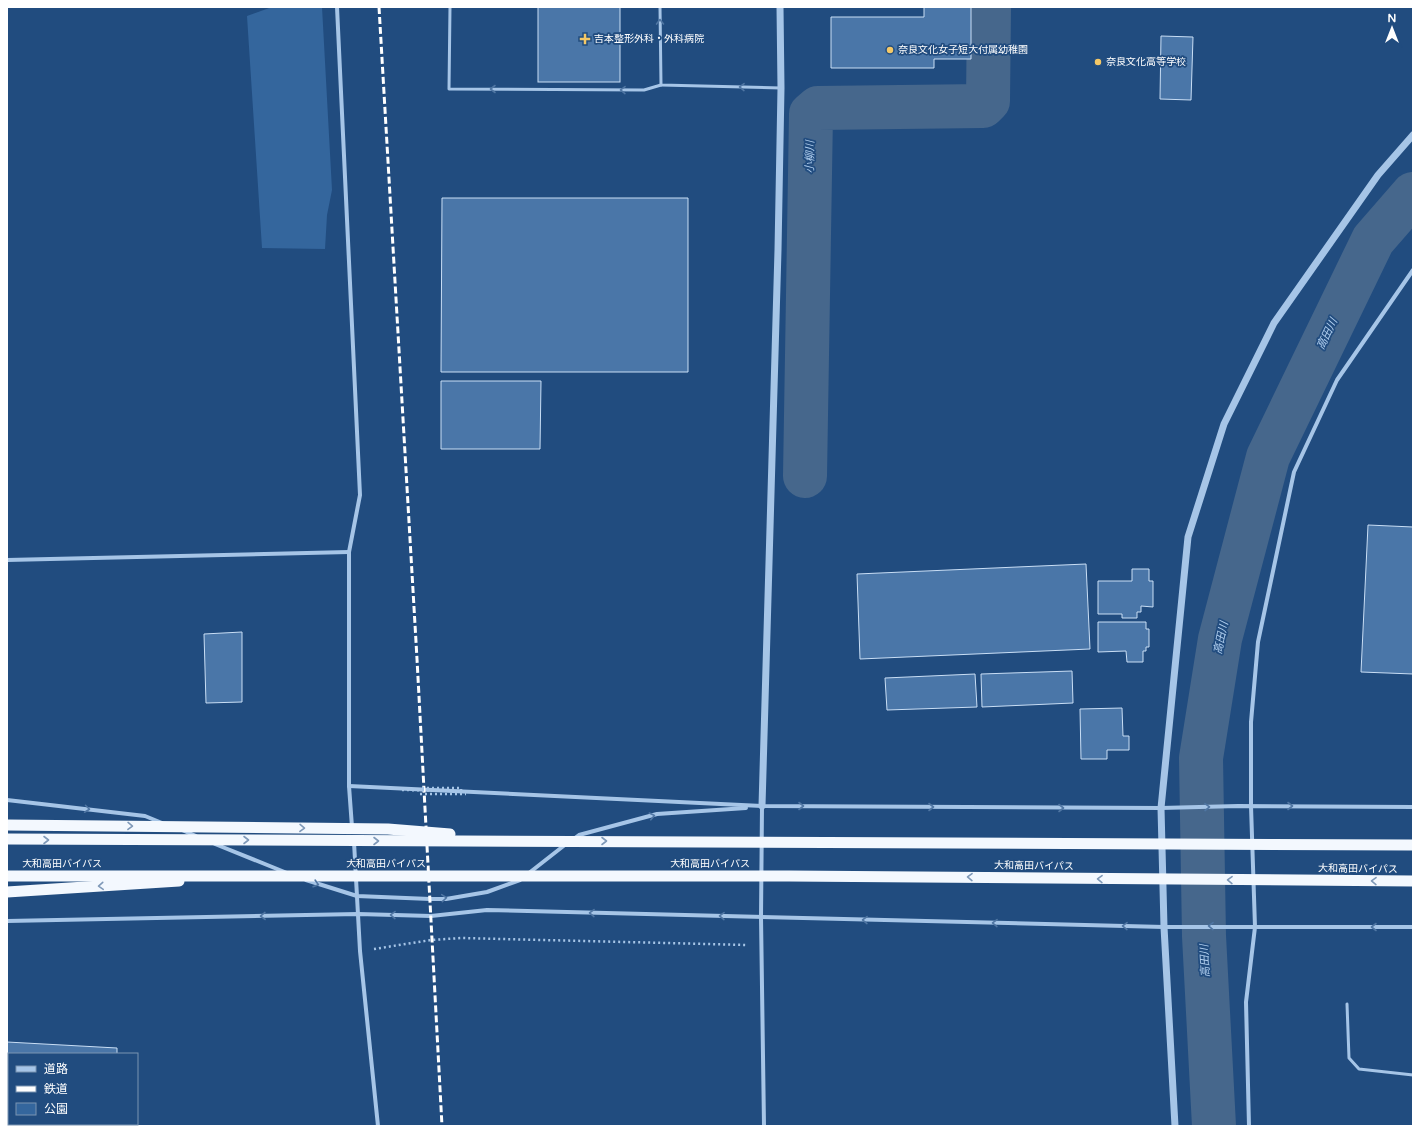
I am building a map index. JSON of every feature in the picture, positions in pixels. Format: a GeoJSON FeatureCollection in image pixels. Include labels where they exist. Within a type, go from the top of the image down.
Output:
{"type":"FeatureCollection","features":[{"type":"Feature","properties":{"kind":"highway"},"geometry":{"type":"LineString","coordinates":[[7,825],[388,829],[535,841]]}},
{"type":"Feature","properties":{"kind":"highway"},"geometry":{"type":"LineString","coordinates":[[7,840],[1413,845]]}},
{"type":"Feature","properties":{"kind":"highway","name":"大和高田バイパス"},"geometry":{"type":"LineString","coordinates":[[7,876],[789,876],[1413,882]]}},
{"type":"Feature","properties":{"kind":"highway"},"geometry":{"type":"LineString","coordinates":[[7,892],[238,877]]}},
{"type":"Feature","properties":{"kind":"street"},"geometry":{"type":"LineString","coordinates":[[337,7],[360,495],[349,552],[349,786],[360,951],[378,1126]]}},
{"type":"Feature","properties":{"kind":"street"},"geometry":{"type":"LineString","coordinates":[[764,1126],[761,917],[762,806],[778,250],[781,88],[780,7]]}},
{"type":"Feature","properties":{"kind":"street"},"geometry":{"type":"LineString","coordinates":[[1175,1126],[1164,927],[1161,808],[1188,537],[1224,424],[1274,323],[1378,175],[1413,135]]}},
{"type":"Feature","properties":{"kind":"street"},"geometry":{"type":"LineString","coordinates":[[1249,1126],[1246,1002],[1255,927],[1251,806],[1251,722],[1258,642],[1294,472],[1337,380],[1413,270]]}},
{"type":"Feature","properties":{"kind":"street"},"geometry":{"type":"LineString","coordinates":[[7,560],[349,552]]}},
{"type":"Feature","properties":{"kind":"street"},"geometry":{"type":"LineString","coordinates":[[349,786],[762,806],[1161,808],[1238,806],[1413,807]]}},
{"type":"Feature","properties":{"kind":"street"},"geometry":{"type":"LineString","coordinates":[[7,800],[145,816],[308,881],[357,896],[446,899],[486,892],[520,880],[580,835],[657,814],[762,806]]}},
{"type":"Feature","properties":{"kind":"street"},"geometry":{"type":"LineString","coordinates":[[7,921],[358,914],[431,916],[486,910],[1164,927],[1413,927]]}},
{"type":"Feature","properties":{"kind":"lane"},"geometry":{"type":"LineString","coordinates":[[450,7],[449,89],[644,90],[661,85],[781,88]]}},
{"type":"Feature","properties":{"kind":"lane"},"geometry":{"type":"LineString","coordinates":[[660,7],[661,85]]}},
{"type":"Feature","properties":{"kind":"lane"},"geometry":{"type":"LineString","coordinates":[[1347,1004],[1349,1058],[1359,1069],[1413,1075]]}},
{"type":"Feature","properties":{"kind":"path"},"geometry":{"type":"LineString","coordinates":[[402,790],[417,790],[424,790],[431,791],[461,791],[461,788],[420,788],[420,794],[466,794]]}},
{"type":"Feature","properties":{"kind":"path"},"geometry":{"type":"LineString","coordinates":[[360,951],[431,940],[461,938],[762,946]]}},
{"type":"Feature","properties":{"kind":"green space"},"geometry":{"type":"Polygon","coordinates":[[[272,7],[322,7],[332,190],[327,215],[325,249],[262,248],[247,16],[272,7]]]}},
{"type":"Feature","properties":{"kind":"building"},"geometry":{"type":"Polygon","coordinates":[[[538,7],[620,7],[620,82],[538,82],[538,7]]]}},
{"type":"Feature","properties":{"kind":"building"},"geometry":{"type":"Polygon","coordinates":[[[924,7],[971,7],[971,59],[934,59],[934,68],[831,68],[831,17],[924,17],[924,7]]]}},
{"type":"Feature","properties":{"kind":"building"},"geometry":{"type":"Polygon","coordinates":[[[1161,36],[1193,37],[1191,100],[1160,99],[1161,36]]]}},
{"type":"Feature","properties":{"kind":"building"},"geometry":{"type":"Polygon","coordinates":[[[442,198],[688,198],[688,372],[441,372],[442,198]]]}},
{"type":"Feature","properties":{"kind":"building"},"geometry":{"type":"Polygon","coordinates":[[[441,381],[541,381],[540,449],[441,449],[441,381]]]}},
{"type":"Feature","properties":{"kind":"building"},"geometry":{"type":"Polygon","coordinates":[[[1368,525],[1413,527],[1413,674],[1361,672],[1368,525]]]}},
{"type":"Feature","properties":{"kind":"building"},"geometry":{"type":"Polygon","coordinates":[[[1086,564],[1090,649],[860,659],[857,574],[1086,564]]]}},
{"type":"Feature","properties":{"kind":"building"},"geometry":{"type":"Polygon","coordinates":[[[1132,569],[1149,569],[1149,581],[1153,581],[1153,607],[1141,606],[1141,612],[1137,612],[1137,618],[1122,618],[1122,614],[1098,614],[1098,581],[1132,581],[1132,569]]]}},
{"type":"Feature","properties":{"kind":"building"},"geometry":{"type":"Polygon","coordinates":[[[1098,622],[1146,622],[1146,629],[1149,629],[1149,647],[1146,647],[1146,651],[1143,651],[1143,662],[1127,662],[1126,651],[1098,652],[1098,622]]]}},
{"type":"Feature","properties":{"kind":"building"},"geometry":{"type":"Polygon","coordinates":[[[242,632],[242,702],[206,703],[204,634],[242,632]]]}},
{"type":"Feature","properties":{"kind":"building"},"geometry":{"type":"Polygon","coordinates":[[[1072,671],[1073,703],[982,707],[981,674],[1072,671]]]}},
{"type":"Feature","properties":{"kind":"building"},"geometry":{"type":"Polygon","coordinates":[[[975,674],[977,707],[887,710],[885,678],[975,674]]]}},
{"type":"Feature","properties":{"kind":"building"},"geometry":{"type":"Polygon","coordinates":[[[1122,708],[1123,736],[1129,736],[1129,750],[1107,750],[1107,759],[1081,759],[1080,709],[1122,708]]]}},
{"type":"Feature","properties":{"kind":"building"},"geometry":{"type":"Polygon","coordinates":[[[7,1042],[117,1048],[117,1053],[8,1053],[8,1125],[117,1126],[7,1126],[7,1042]]]}},
{"type":"Feature","properties":{"kind":"waterway","name":"小柳川"},"geometry":{"type":"LineString","coordinates":[[805,476],[811,114],[818,108],[983,106],[988,101],[989,7]]}},
{"type":"Feature","properties":{"kind":"waterway","name":"高田川"},"geometry":{"type":"LineString","coordinates":[[1214,1126],[1204,936],[1201,758],[1220,639],[1268,457],[1373,240],[1413,194]]}},
{"type":"Feature","properties":{"kind":"railway"},"geometry":{"type":"LineString","coordinates":[[379,7],[417,659],[442,1126]]}},
{"type":"Feature","properties":{"kind":"place","name":"吉本整形外科・外科病院"},"geometry":{"type":"Point","coordinates":[585,39]}},
{"type":"Feature","properties":{"kind":"place","name":"奈良文化女子短大付属幼稚園"},"geometry":{"type":"Point","coordinates":[890,50]}},
{"type":"Feature","properties":{"kind":"place","name":"奈良文化高等学校"},"geometry":{"type":"Point","coordinates":[1098,62]}}]}
